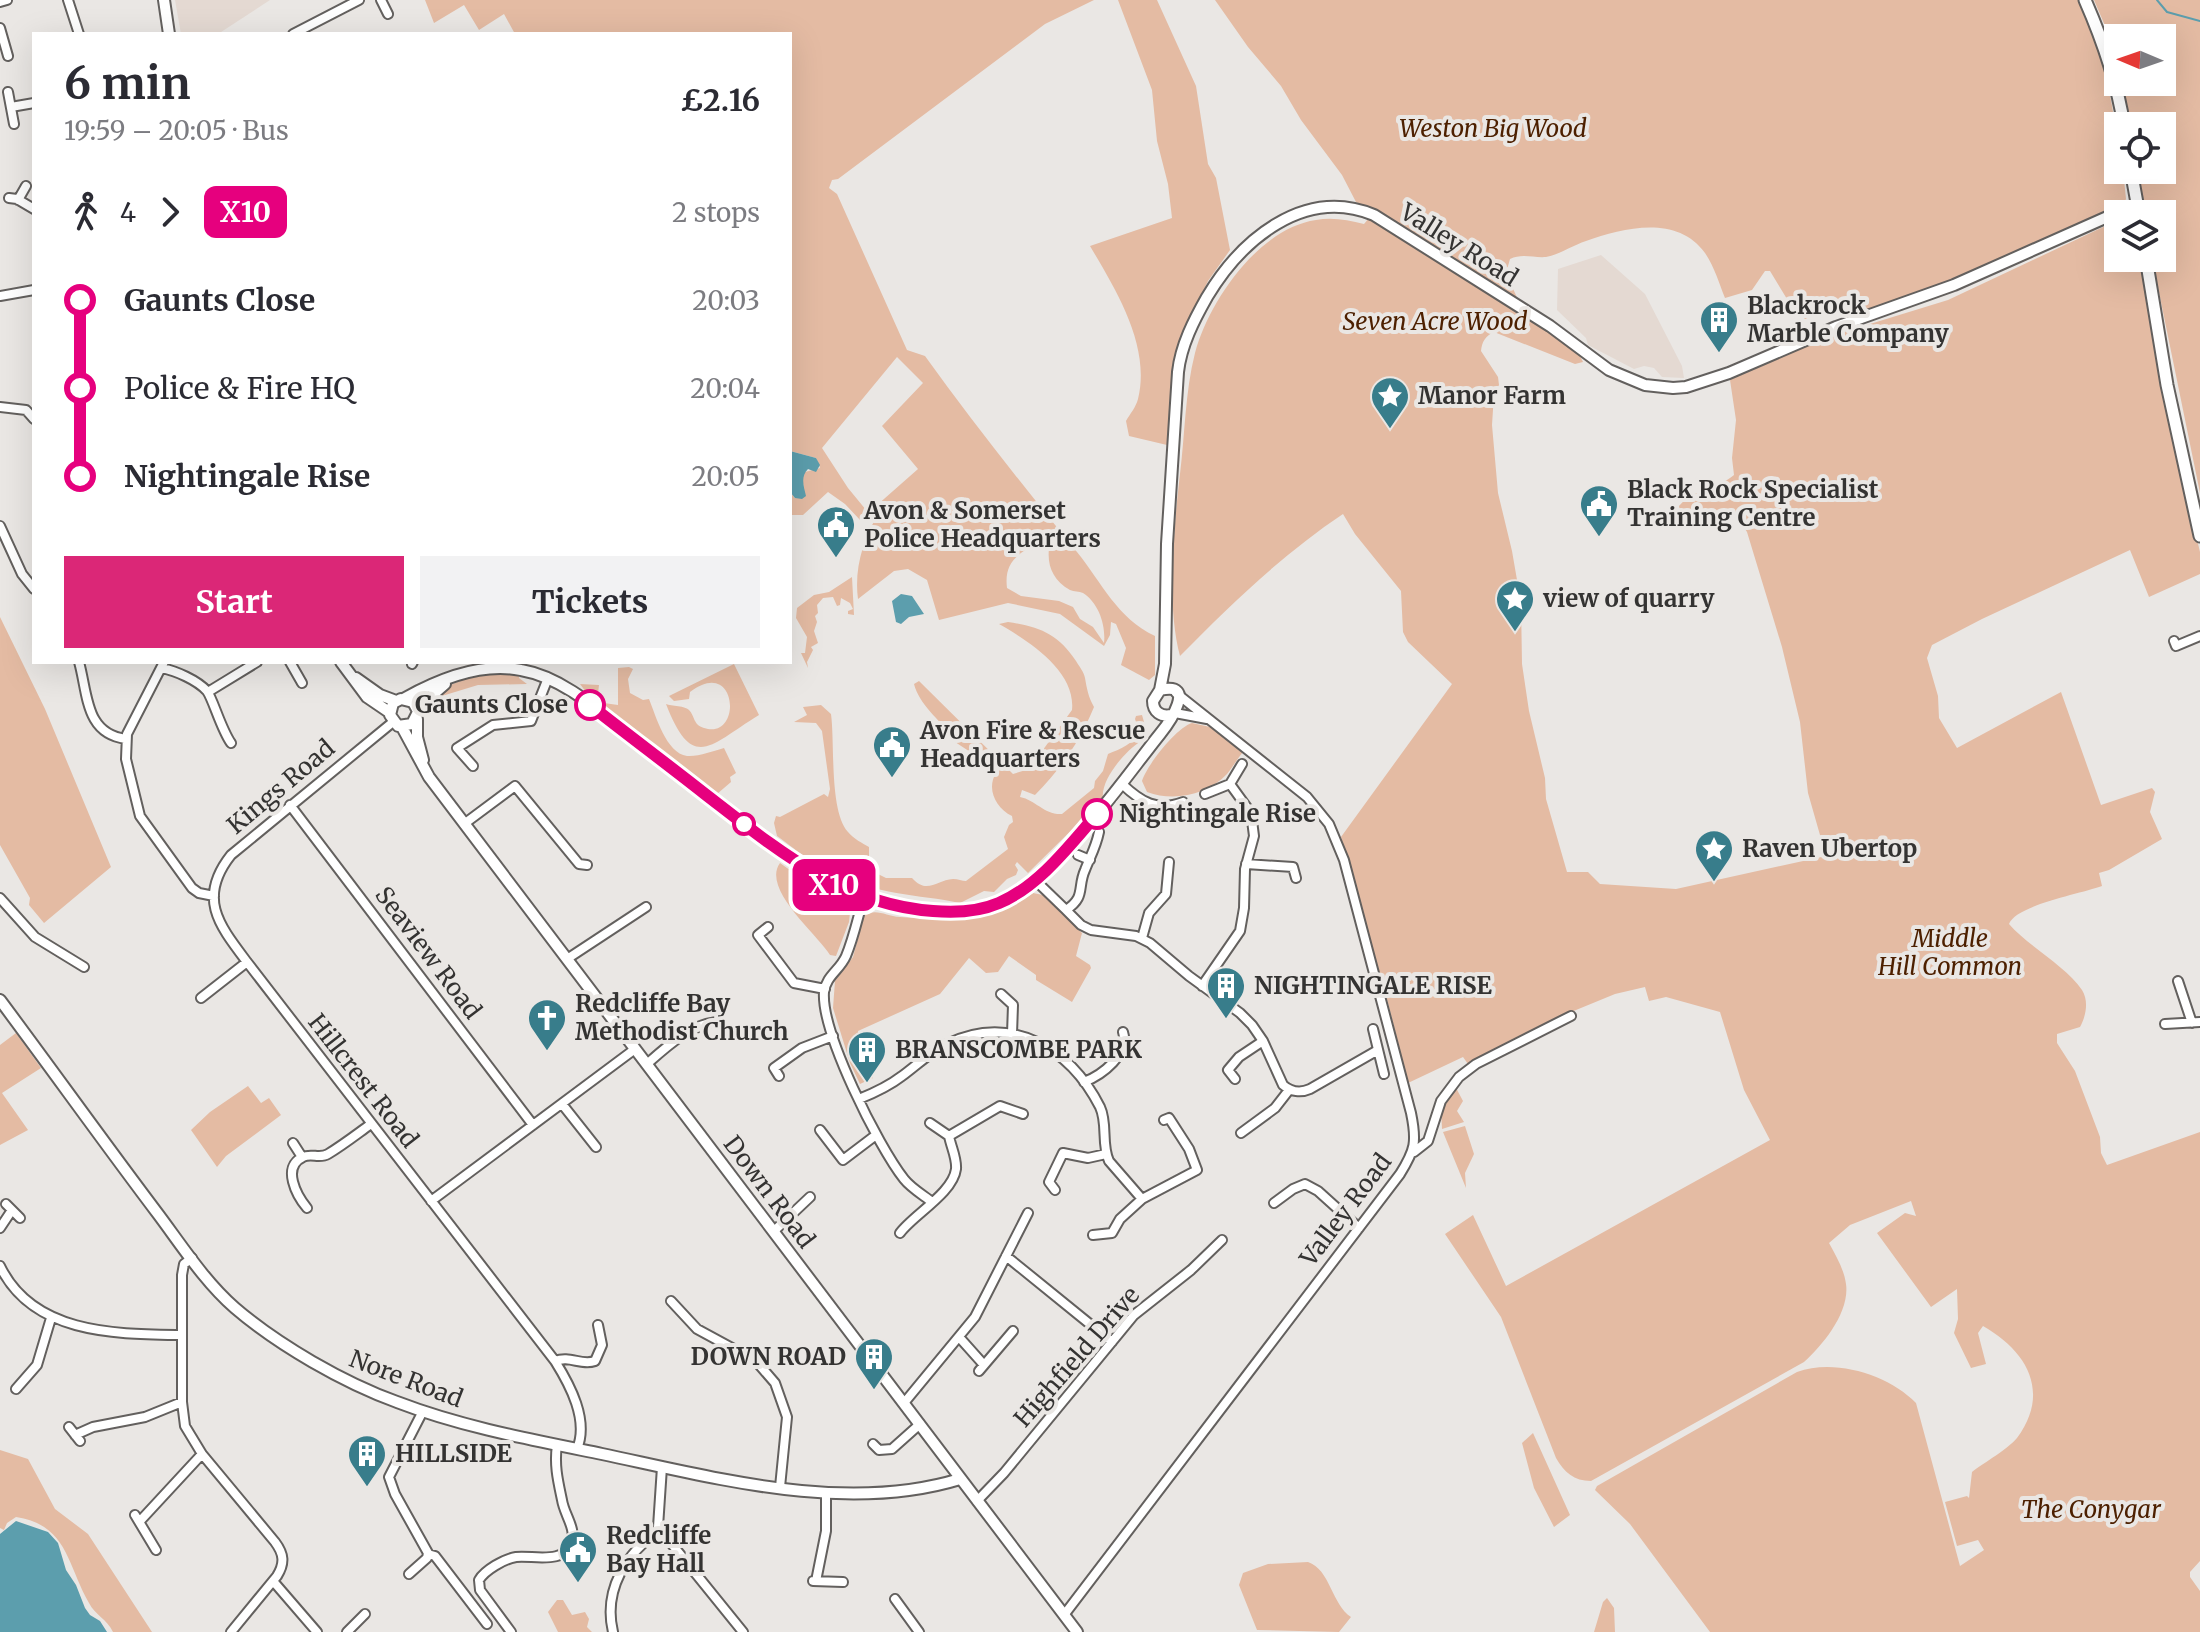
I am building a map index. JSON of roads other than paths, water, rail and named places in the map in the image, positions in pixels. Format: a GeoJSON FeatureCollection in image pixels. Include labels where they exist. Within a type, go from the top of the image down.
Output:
{"type":"FeatureCollection","features":[{"type":"Feature","properties":{"kind":"main road"},"geometry":{"type":"LineString","coordinates":[[2085,0],[2104,41],[2121,112]]}},
{"type":"Feature","properties":{"kind":"main road"},"geometry":{"type":"LineString","coordinates":[[2148,272],[2169,399],[2200,536]]}},
{"type":"Feature","properties":{"kind":"street"},"geometry":{"type":"LineString","coordinates":[[0,2],[7,0]]}},
{"type":"Feature","properties":{"kind":"street"},"geometry":{"type":"LineString","coordinates":[[68,0],[78,32]]}},
{"type":"Feature","properties":{"kind":"street"},"geometry":{"type":"LineString","coordinates":[[164,0],[169,32]]}},
{"type":"Feature","properties":{"kind":"street"},"geometry":{"type":"LineString","coordinates":[[297,32],[359,0]]}},
{"type":"Feature","properties":{"kind":"street"},"geometry":{"type":"LineString","coordinates":[[381,0],[388,14]]}},
{"type":"Feature","properties":{"kind":"street"},"geometry":{"type":"LineString","coordinates":[[0,28],[8,56]]}},
{"type":"Feature","properties":{"kind":"street"},"geometry":{"type":"LineString","coordinates":[[8,92],[14,124]]}},
{"type":"Feature","properties":{"kind":"street"},"geometry":{"type":"LineString","coordinates":[[11,107],[32,103]]}},
{"type":"Feature","properties":{"kind":"street"},"geometry":{"type":"LineString","coordinates":[[26,186],[14,199],[32,208]]}},
{"type":"Feature","properties":{"kind":"street","name":"Valley Road"},"geometry":{"type":"LineString","coordinates":[[1208,719],[1162,715],[1155,710],[1154,697],[1160,690],[1165,664],[1167,544],[1178,379],[1184,344],[1198,312],[1230,263],[1255,238],[1282,220],[1297,213],[1327,207],[1348,207],[1374,215],[1550,326],[1609,370],[1645,385],[1673,388],[1729,373],[1836,327],[1954,285],[2104,218]]}},
{"type":"Feature","properties":{"kind":"street"},"geometry":{"type":"LineString","coordinates":[[0,296],[32,290]]}},
{"type":"Feature","properties":{"kind":"street"},"geometry":{"type":"LineString","coordinates":[[0,407],[32,413]]}},
{"type":"Feature","properties":{"kind":"street"},"geometry":{"type":"LineString","coordinates":[[0,526],[14,548],[22,574],[32,586]]}},
{"type":"Feature","properties":{"kind":"street"},"geometry":{"type":"LineString","coordinates":[[2174,641],[2176,646],[2200,636]]}},
{"type":"Feature","properties":{"kind":"street"},"geometry":{"type":"LineString","coordinates":[[80,664],[94,719],[109,736],[126,739]]}},
{"type":"Feature","properties":{"kind":"street"},"geometry":{"type":"LineString","coordinates":[[208,692],[254,664]]}},
{"type":"Feature","properties":{"kind":"street"},"geometry":{"type":"LineString","coordinates":[[291,664],[302,683]]}},
{"type":"Feature","properties":{"kind":"street","name":"Down Road"},"geometry":{"type":"LineString","coordinates":[[342,664],[367,697],[395,720],[429,777],[464,824],[1077,1632]]}},
{"type":"Feature","properties":{"kind":"street","name":"Valley Road"},"geometry":{"type":"LineString","coordinates":[[1165,664],[1180,701],[1173,714]]}},
{"type":"Feature","properties":{"kind":"street"},"geometry":{"type":"LineString","coordinates":[[214,896],[192,888],[140,818],[126,759],[126,739],[163,665],[208,692],[220,735],[231,743]]}},
{"type":"Feature","properties":{"kind":"street"},"geometry":{"type":"LineString","coordinates":[[453,678],[430,697],[412,724],[395,720],[400,700],[432,685],[453,678],[477,670],[501,665],[548,678],[590,705],[801,866],[836,886],[864,897],[920,910],[964,912],[997,904],[1035,880],[1122,784],[1173,714]]}},
{"type":"Feature","properties":{"kind":"street"},"geometry":{"type":"LineString","coordinates":[[285,676],[295,671]]}},
{"type":"Feature","properties":{"kind":"street","name":"Down Road"},"geometry":{"type":"LineString","coordinates":[[348,672],[380,695],[413,702],[417,715],[417,737],[429,777]]}},
{"type":"Feature","properties":{"kind":"street"},"geometry":{"type":"LineString","coordinates":[[531,721],[548,678]]}},
{"type":"Feature","properties":{"kind":"street"},"geometry":{"type":"LineString","coordinates":[[1160,690],[1174,691]]}},
{"type":"Feature","properties":{"kind":"street","name":"Valley Road"},"geometry":{"type":"LineString","coordinates":[[1064,1615],[1414,1152],[1416,1134],[1411,1113],[1337,839],[1307,797],[1174,691]]}},
{"type":"Feature","properties":{"kind":"street"},"geometry":{"type":"LineString","coordinates":[[1153,743],[1155,710]]}},
{"type":"Feature","properties":{"kind":"street","name":"Kings Road"},"geometry":{"type":"LineString","coordinates":[[214,896],[218,875],[231,855],[395,720]]}},
{"type":"Feature","properties":{"kind":"street"},"geometry":{"type":"LineString","coordinates":[[531,721],[537,730]]}},
{"type":"Feature","properties":{"kind":"street"},"geometry":{"type":"LineString","coordinates":[[473,766],[454,745],[493,725],[531,721]]}},
{"type":"Feature","properties":{"kind":"street"},"geometry":{"type":"LineString","coordinates":[[1205,794],[1230,784],[1242,764]]}},
{"type":"Feature","properties":{"kind":"street"},"geometry":{"type":"LineString","coordinates":[[1122,784],[1148,804],[1161,807],[1183,802]]}},
{"type":"Feature","properties":{"kind":"street"},"geometry":{"type":"LineString","coordinates":[[1202,986],[1244,933],[1246,864],[1254,836],[1256,811],[1230,784]]}},
{"type":"Feature","properties":{"kind":"street"},"geometry":{"type":"LineString","coordinates":[[464,824],[515,786],[579,864],[587,865]]}},
{"type":"Feature","properties":{"kind":"street","name":"Seaview Road"},"geometry":{"type":"LineString","coordinates":[[290,805],[533,1125]]}},
{"type":"Feature","properties":{"kind":"street"},"geometry":{"type":"LineString","coordinates":[[1173,806],[1176,816]]}},
{"type":"Feature","properties":{"kind":"street"},"geometry":{"type":"LineString","coordinates":[[1066,910],[1080,895],[1083,874],[1099,832]]}},
{"type":"Feature","properties":{"kind":"street"},"geometry":{"type":"LineString","coordinates":[[1078,855],[1090,860]]}},
{"type":"Feature","properties":{"kind":"street"},"geometry":{"type":"LineString","coordinates":[[1142,938],[1148,915],[1166,894],[1164,876],[1169,862]]}},
{"type":"Feature","properties":{"kind":"street"},"geometry":{"type":"LineString","coordinates":[[1246,864],[1295,864],[1296,878]]}},
{"type":"Feature","properties":{"kind":"street"},"geometry":{"type":"LineString","coordinates":[[1035,880],[1081,925],[1091,930],[1142,938],[1240,1013],[1263,1041],[1279,1077],[1289,1090],[1305,1091],[1378,1050]]}},
{"type":"Feature","properties":{"kind":"street","name":"Hillcrest Road"},"geometry":{"type":"LineString","coordinates":[[214,896],[221,927],[555,1361],[575,1398],[581,1435],[577,1449]]}},
{"type":"Feature","properties":{"kind":"street"},"geometry":{"type":"LineString","coordinates":[[864,897],[845,957],[825,989],[825,1008],[833,1036],[876,1135],[903,1178],[932,1202]]}},
{"type":"Feature","properties":{"kind":"street"},"geometry":{"type":"LineString","coordinates":[[0,898],[35,937],[78,966]]}},
{"type":"Feature","properties":{"kind":"street"},"geometry":{"type":"LineString","coordinates":[[567,959],[646,907]]}},
{"type":"Feature","properties":{"kind":"street"},"geometry":{"type":"LineString","coordinates":[[768,927],[758,935],[794,983],[825,989]]}},
{"type":"Feature","properties":{"kind":"street"},"geometry":{"type":"LineString","coordinates":[[201,998],[247,962]]}},
{"type":"Feature","properties":{"kind":"street"},"geometry":{"type":"LineString","coordinates":[[2165,1024],[2196,1022],[2178,981]]}},
{"type":"Feature","properties":{"kind":"street"},"geometry":{"type":"LineString","coordinates":[[1001,994],[1017,1006],[1012,1034]]}},
{"type":"Feature","properties":{"kind":"street","name":"Nore Road"},"geometry":{"type":"LineString","coordinates":[[0,1000],[222,1295],[253,1322],[331,1372],[423,1411],[557,1445],[662,1467],[826,1492],[890,1494],[960,1479]]}},
{"type":"Feature","properties":{"kind":"street"},"geometry":{"type":"LineString","coordinates":[[1414,1152],[1428,1141],[1441,1101],[1459,1077],[1500,1051],[1571,1016]]}},
{"type":"Feature","properties":{"kind":"street"},"geometry":{"type":"LineString","coordinates":[[647,1064],[693,1030],[714,1020]]}},
{"type":"Feature","properties":{"kind":"street"},"geometry":{"type":"LineString","coordinates":[[1373,1029],[1384,1074]]}},
{"type":"Feature","properties":{"kind":"street"},"geometry":{"type":"LineString","coordinates":[[859,1099],[892,1083],[947,1044],[975,1034],[1012,1034],[1039,1043],[1059,1054],[1084,1082],[1103,1115],[1106,1154],[1113,1167],[1142,1199]]}},
{"type":"Feature","properties":{"kind":"street"},"geometry":{"type":"LineString","coordinates":[[774,1068],[807,1045],[833,1036]]}},
{"type":"Feature","properties":{"kind":"street"},"geometry":{"type":"LineString","coordinates":[[1084,1082],[1113,1062],[1127,1040]]}},
{"type":"Feature","properties":{"kind":"street"},"geometry":{"type":"LineString","coordinates":[[1235,1079],[1223,1070],[1263,1041]]}},
{"type":"Feature","properties":{"kind":"street"},"geometry":{"type":"LineString","coordinates":[[431,1201],[635,1049]]}},
{"type":"Feature","properties":{"kind":"street"},"geometry":{"type":"LineString","coordinates":[[1339,1058],[1345,1068]]}},
{"type":"Feature","properties":{"kind":"street"},"geometry":{"type":"LineString","coordinates":[[1241,1133],[1275,1108],[1289,1090]]}},
{"type":"Feature","properties":{"kind":"street"},"geometry":{"type":"LineString","coordinates":[[1003,1093],[1003,1105]]}},
{"type":"Feature","properties":{"kind":"street"},"geometry":{"type":"LineString","coordinates":[[564,1102],[594,1137]]}},
{"type":"Feature","properties":{"kind":"street"},"geometry":{"type":"LineString","coordinates":[[564,1102],[596,1147]]}},
{"type":"Feature","properties":{"kind":"street"},"geometry":{"type":"LineString","coordinates":[[1003,1105],[1023,1114]]}},
{"type":"Feature","properties":{"kind":"street"},"geometry":{"type":"LineString","coordinates":[[949,1136],[1003,1105]]}},
{"type":"Feature","properties":{"kind":"street"},"geometry":{"type":"LineString","coordinates":[[1093,1235],[1115,1237],[1120,1219],[1142,1199],[1197,1170],[1189,1149],[1167,1119],[1175,1108]]}},
{"type":"Feature","properties":{"kind":"street"},"geometry":{"type":"LineString","coordinates":[[901,1227],[923,1213],[955,1173],[956,1161],[949,1136],[930,1123]]}},
{"type":"Feature","properties":{"kind":"street"},"geometry":{"type":"LineString","coordinates":[[1256,1123],[1262,1131]]}},
{"type":"Feature","properties":{"kind":"street"},"geometry":{"type":"LineString","coordinates":[[302,1157],[325,1156],[371,1124]]}},
{"type":"Feature","properties":{"kind":"street"},"geometry":{"type":"LineString","coordinates":[[820,1130],[845,1164],[876,1135]]}},
{"type":"Feature","properties":{"kind":"street"},"geometry":{"type":"LineString","coordinates":[[293,1143],[302,1157]]}},
{"type":"Feature","properties":{"kind":"street"},"geometry":{"type":"LineString","coordinates":[[1049,1185],[1065,1153],[1088,1158],[1106,1154]]}},
{"type":"Feature","properties":{"kind":"street"},"geometry":{"type":"LineString","coordinates":[[302,1157],[293,1171],[292,1183],[307,1208]]}},
{"type":"Feature","properties":{"kind":"street"},"geometry":{"type":"LineString","coordinates":[[1274,1203],[1304,1180],[1359,1228]]}},
{"type":"Feature","properties":{"kind":"street"},"geometry":{"type":"LineString","coordinates":[[774,1231],[810,1197]]}},
{"type":"Feature","properties":{"kind":"street"},"geometry":{"type":"LineString","coordinates":[[0,1228],[9,1207],[20,1218]]}},
{"type":"Feature","properties":{"kind":"street"},"geometry":{"type":"LineString","coordinates":[[904,1403],[978,1312],[1028,1213]]}},
{"type":"Feature","properties":{"kind":"street","name":"Highfield Drive"},"geometry":{"type":"LineString","coordinates":[[977,1501],[1004,1473],[1139,1310],[1192,1269],[1210,1243],[1222,1240]]}},
{"type":"Feature","properties":{"kind":"street"},"geometry":{"type":"LineString","coordinates":[[1006,1256],[1112,1342]]}},
{"type":"Feature","properties":{"kind":"street"},"geometry":{"type":"LineString","coordinates":[[192,1258],[182,1270],[182,1402],[185,1426],[202,1454],[281,1549],[283,1564],[231,1632]]}},
{"type":"Feature","properties":{"kind":"street"},"geometry":{"type":"LineString","coordinates":[[0,1266],[15,1289],[51,1318],[112,1332],[182,1335]]}},
{"type":"Feature","properties":{"kind":"street"},"geometry":{"type":"LineString","coordinates":[[671,1301],[682,1308],[697,1329],[756,1361],[775,1383],[787,1417],[780,1487]]}},
{"type":"Feature","properties":{"kind":"street"},"geometry":{"type":"LineString","coordinates":[[16,1389],[37,1365],[51,1318]]}},
{"type":"Feature","properties":{"kind":"street"},"geometry":{"type":"LineString","coordinates":[[555,1361],[566,1358],[586,1363],[595,1361],[605,1335],[598,1325]]}},
{"type":"Feature","properties":{"kind":"street"},"geometry":{"type":"LineString","coordinates":[[959,1337],[982,1368],[1013,1331]]}},
{"type":"Feature","properties":{"kind":"street"},"geometry":{"type":"LineString","coordinates":[[75,1434],[93,1427],[145,1417],[182,1402]]}},
{"type":"Feature","properties":{"kind":"street"},"geometry":{"type":"LineString","coordinates":[[423,1411],[389,1477],[428,1554],[435,1556],[487,1624]]}},
{"type":"Feature","properties":{"kind":"street"},"geometry":{"type":"LineString","coordinates":[[875,1450],[892,1449],[920,1424]]}},
{"type":"Feature","properties":{"kind":"street"},"geometry":{"type":"LineString","coordinates":[[511,1632],[480,1590],[480,1577],[507,1560],[552,1557],[564,1553],[572,1544],[573,1532],[563,1507],[556,1473],[557,1445]]}},
{"type":"Feature","properties":{"kind":"street"},"geometry":{"type":"LineString","coordinates":[[156,1550],[138,1518],[202,1454]]}},
{"type":"Feature","properties":{"kind":"street"},"geometry":{"type":"LineString","coordinates":[[662,1467],[657,1519],[661,1530],[743,1632]]}},
{"type":"Feature","properties":{"kind":"street"},"geometry":{"type":"LineString","coordinates":[[826,1492],[826,1531],[814,1581],[843,1582]]}},
{"type":"Feature","properties":{"kind":"street"},"geometry":{"type":"LineString","coordinates":[[613,1632],[609,1604],[616,1581],[639,1545],[661,1530]]}},
{"type":"Feature","properties":{"kind":"street"},"geometry":{"type":"LineString","coordinates":[[409,1574],[428,1554]]}},
{"type":"Feature","properties":{"kind":"street"},"geometry":{"type":"LineString","coordinates":[[273,1581],[317,1632]]}},
{"type":"Feature","properties":{"kind":"street"},"geometry":{"type":"LineString","coordinates":[[910,1599],[898,1602],[919,1632]]}},
{"type":"Feature","properties":{"kind":"street"},"geometry":{"type":"LineString","coordinates":[[347,1632],[365,1614]]}},
{"type":"Feature","properties":{"kind":"water"},"geometry":{"type":"Polygon","coordinates":[[[792,452],[816,458],[820,465],[816,472],[808,469],[804,475],[806,496],[795,498],[792,494],[792,452]]]}},
{"type":"Feature","properties":{"kind":"water"},"geometry":{"type":"Polygon","coordinates":[[[901,594],[912,596],[924,614],[909,617],[901,624],[896,622],[892,601],[901,594]]]}},
{"type":"Feature","properties":{"kind":"water"},"geometry":{"type":"Polygon","coordinates":[[[16,1521],[48,1532],[58,1543],[66,1570],[85,1608],[107,1632],[0,1632],[0,1534],[16,1521]]]}},
{"type":"Feature","properties":{"kind":"waterway"},"geometry":{"type":"LineString","coordinates":[[2157,0],[2167,12],[2200,21]]}},
{"type":"Feature","properties":{"kind":"place","name":"Blackrock Marble Company"},"geometry":{"type":"Point","coordinates":[1719,354]}},
{"type":"Feature","properties":{"kind":"place","name":"Manor Farm"},"geometry":{"type":"Point","coordinates":[1390,430]}},
{"type":"Feature","properties":{"kind":"place","name":"Black Rock Specialist Training Centre"},"geometry":{"type":"Point","coordinates":[1599,538]}},
{"type":"Feature","properties":{"kind":"place","name":"Avon & Somerset Police Headquarters"},"geometry":{"type":"Point","coordinates":[836,559]}},
{"type":"Feature","properties":{"kind":"place","name":"view of quarry"},"geometry":{"type":"Point","coordinates":[1515,633]}},
{"type":"Feature","properties":{"kind":"place","name":"Gaunts Close"},"geometry":{"type":"Point","coordinates":[590,705]}},
{"type":"Feature","properties":{"kind":"place","name":"Avon Fire & Rescue Headquarters"},"geometry":{"type":"Point","coordinates":[892,779]}},
{"type":"Feature","properties":{"kind":"place","name":"Nightingale Rise"},"geometry":{"type":"Point","coordinates":[1097,814]}},
{"type":"Feature","properties":{"kind":"place","name":"Raven Ubertop"},"geometry":{"type":"Point","coordinates":[1714,883]}},
{"type":"Feature","properties":{"kind":"place","name":"NIGHTINGALE RISE"},"geometry":{"type":"Point","coordinates":[1226,1020]}},
{"type":"Feature","properties":{"kind":"place","name":"Redcliffe Bay Methodist Church"},"geometry":{"type":"Point","coordinates":[547,1052]}},
{"type":"Feature","properties":{"kind":"place","name":"BRANSCOMBE PARK"},"geometry":{"type":"Point","coordinates":[867,1084]}},
{"type":"Feature","properties":{"kind":"place","name":"DOWN ROAD"},"geometry":{"type":"Point","coordinates":[874,1391]}},
{"type":"Feature","properties":{"kind":"place","name":"HILLSIDE"},"geometry":{"type":"Point","coordinates":[367,1488]}},
{"type":"Feature","properties":{"kind":"place","name":"Redcliffe Bay Hall"},"geometry":{"type":"Point","coordinates":[578,1584]}},
{"type":"Feature","properties":{"kind":"park label","name":"Weston Big Wood"},"geometry":{"type":"Point","coordinates":[1493,129]}},
{"type":"Feature","properties":{"kind":"park label","name":"Seven Acre Wood"},"geometry":{"type":"Point","coordinates":[1435,322]}},
{"type":"Feature","properties":{"kind":"park label","name":"Middle Hill Common"},"geometry":{"type":"Point","coordinates":[1950,953]}},
{"type":"Feature","properties":{"kind":"park label","name":"The Conygar"},"geometry":{"type":"Point","coordinates":[2091,1510]}}]}
